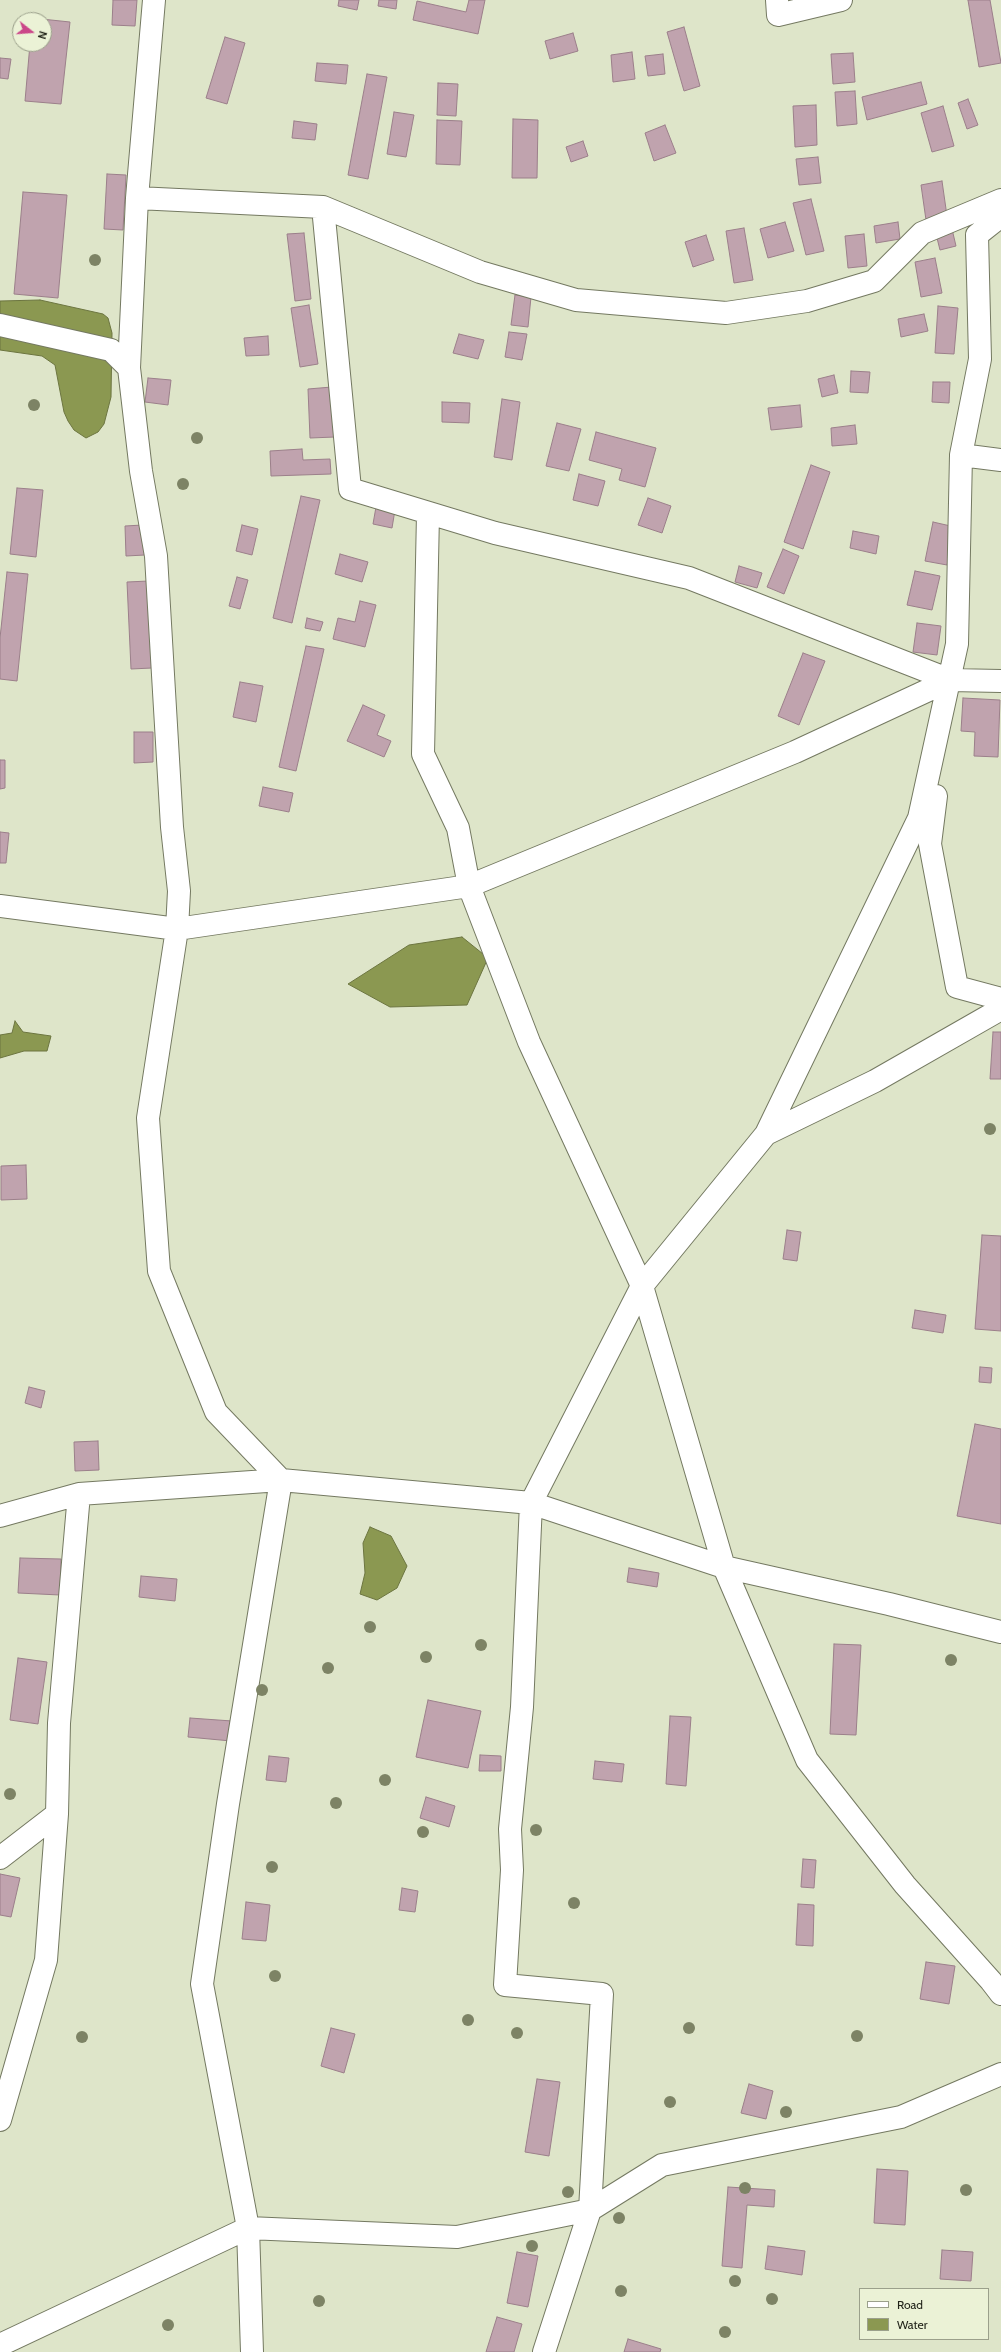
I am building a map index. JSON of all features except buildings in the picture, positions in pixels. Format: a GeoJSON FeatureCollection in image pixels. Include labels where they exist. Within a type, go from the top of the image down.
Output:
{"type":"FeatureCollection","features":[{"type":"Feature","properties":{"kind":"street"},"geometry":{"type":"LineString","coordinates":[[154,0],[137,198],[129,368],[141,471],[156,556],[172,827],[179,891],[177,929],[148,1118],[159,1271],[216,1412],[281,1480]]}},
{"type":"Feature","properties":{"kind":"street"},"geometry":{"type":"LineString","coordinates":[[777,0],[778,15],[841,0]]}},
{"type":"Feature","properties":{"kind":"street"},"geometry":{"type":"LineString","coordinates":[[137,198],[323,207],[480,272],[576,300],[726,313],[807,301],[874,281],[922,233],[1001,200]]}},
{"type":"Feature","properties":{"kind":"street"},"geometry":{"type":"LineString","coordinates":[[323,207],[350,489],[428,514],[495,533],[689,578],[950,680],[1001,681]]}},
{"type":"Feature","properties":{"kind":"street"},"geometry":{"type":"LineString","coordinates":[[544,2352],[590,2210],[602,1994],[505,1985],[512,1870],[510,1829],[522,1707],[531,1503],[642,1286],[766,1134],[919,818],[957,644],[960,455],[980,359],[977,235],[1001,216]]}},
{"type":"Feature","properties":{"kind":"street"},"geometry":{"type":"LineString","coordinates":[[0,325],[111,350],[129,368]]}},
{"type":"Feature","properties":{"kind":"street"},"geometry":{"type":"LineString","coordinates":[[960,455],[1001,460]]}},
{"type":"Feature","properties":{"kind":"street"},"geometry":{"type":"LineString","coordinates":[[428,514],[423,754],[458,828],[469,886],[529,1042],[642,1286],[724,1567],[807,1760],[905,1885],[992,1980],[1001,1994]]}},
{"type":"Feature","properties":{"kind":"street"},"geometry":{"type":"LineString","coordinates":[[0,906],[177,929],[469,886],[795,752],[950,680]]}},
{"type":"Feature","properties":{"kind":"street"},"geometry":{"type":"LineString","coordinates":[[950,680],[930,844],[957,987],[1001,999]]}},
{"type":"Feature","properties":{"kind":"street"},"geometry":{"type":"LineString","coordinates":[[766,1134],[875,1081],[1001,1009]]}},
{"type":"Feature","properties":{"kind":"street"},"geometry":{"type":"LineString","coordinates":[[252,2352],[248,2228],[202,1984],[228,1804],[281,1480]]}},
{"type":"Feature","properties":{"kind":"street"},"geometry":{"type":"LineString","coordinates":[[0,1516],[79,1494],[281,1480],[531,1503],[724,1567],[889,1604],[1001,1632]]}},
{"type":"Feature","properties":{"kind":"street"},"geometry":{"type":"LineString","coordinates":[[0,2120],[46,1960],[57,1814],[59,1724],[79,1494]]}},
{"type":"Feature","properties":{"kind":"street"},"geometry":{"type":"LineString","coordinates":[[0,1858],[57,1814]]}},
{"type":"Feature","properties":{"kind":"street"},"geometry":{"type":"LineString","coordinates":[[0,2345],[248,2228],[457,2237],[590,2210],[662,2165],[901,2117],[1001,2074]]}},
{"type":"Feature","properties":{"kind":"water"},"geometry":{"type":"Polygon","coordinates":[[[40,300],[103,314],[108,318],[112,333],[111,397],[104,424],[98,432],[86,438],[74,430],[64,412],[55,365],[42,356],[0,350],[0,301],[40,300]]]}},
{"type":"Feature","properties":{"kind":"water"},"geometry":{"type":"Polygon","coordinates":[[[462,937],[488,958],[467,1005],[390,1007],[348,984],[409,945],[462,937]]]}},
{"type":"Feature","properties":{"kind":"water"},"geometry":{"type":"Polygon","coordinates":[[[15,1021],[23,1032],[51,1036],[47,1051],[24,1051],[0,1058],[0,1035],[12,1033],[15,1021]]]}},
{"type":"Feature","properties":{"kind":"water"},"geometry":{"type":"Polygon","coordinates":[[[370,1527],[391,1536],[407,1566],[397,1588],[377,1600],[360,1594],[365,1573],[363,1543],[370,1527]]]}}]}
